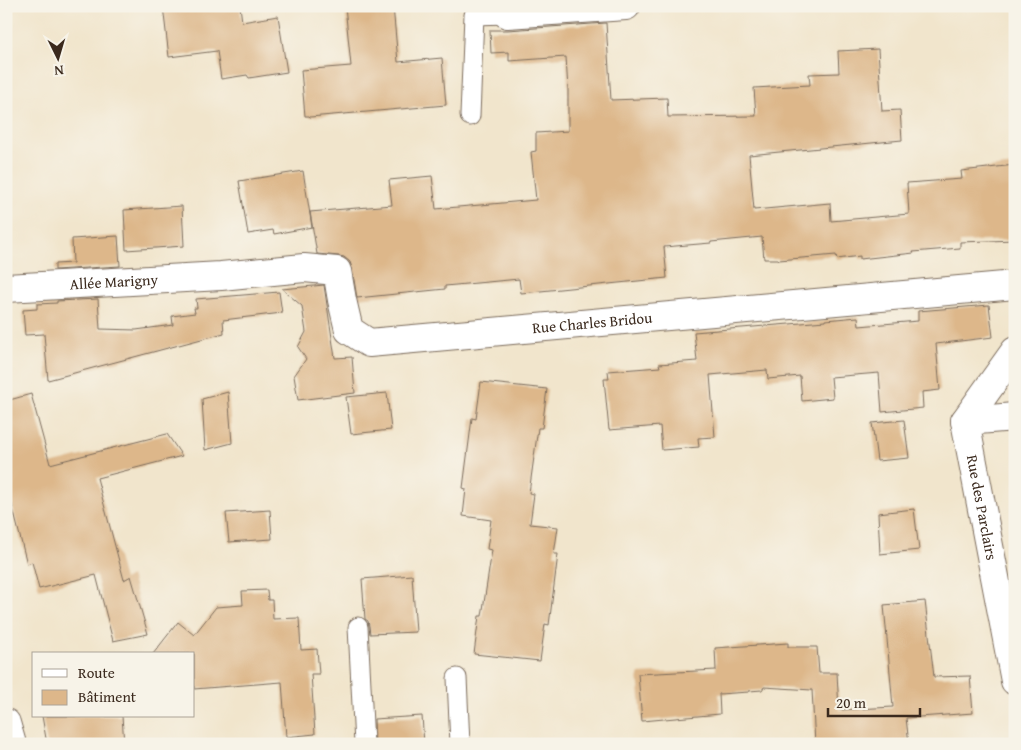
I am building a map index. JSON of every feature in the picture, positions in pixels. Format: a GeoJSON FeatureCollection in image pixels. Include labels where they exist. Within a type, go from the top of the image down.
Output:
{"type":"FeatureCollection","features":[{"type":"Feature","properties":{"kind":"street"},"geometry":{"type":"LineString","coordinates":[[507,14],[626,6]]}},
{"type":"Feature","properties":{"kind":"street","name":"Rue Charles Bridou"},"geometry":{"type":"LineString","coordinates":[[220,276],[304,268],[337,271],[350,330],[369,343],[1015,285]]}},
{"type":"Feature","properties":{"kind":"street","name":"Allée Marigny"},"geometry":{"type":"LineString","coordinates":[[6,288],[220,276]]}},
{"type":"Feature","properties":{"kind":"street"},"geometry":{"type":"LineString","coordinates":[[965,421],[1015,351]]}},
{"type":"Feature","properties":{"kind":"street"},"geometry":{"type":"LineString","coordinates":[[965,421],[1015,417]]}},
{"type":"Feature","properties":{"kind":"street","name":"Rue des Parclairs"},"geometry":{"type":"LineString","coordinates":[[965,421],[1015,681]]}},
{"type":"Feature","properties":{"kind":"street"},"geometry":{"type":"LineString","coordinates":[[6,723],[12,744]]}},
{"type":"Feature","properties":{"kind":"lane"},"geometry":{"type":"LineString","coordinates":[[470,116],[474,16],[507,14]]}},
{"type":"Feature","properties":{"kind":"lane"},"geometry":{"type":"LineString","coordinates":[[358,628],[364,744]]}},
{"type":"Feature","properties":{"kind":"lane"},"geometry":{"type":"LineString","coordinates":[[457,678],[460,744]]}},
{"type":"Feature","properties":{"kind":"building"},"geometry":{"type":"Polygon","coordinates":[[[163,6],[240,6],[242,22],[278,16],[287,72],[249,78],[247,75],[221,79],[217,51],[169,57],[163,6]]]}},
{"type":"Feature","properties":{"kind":"building"},"geometry":{"type":"Polygon","coordinates":[[[345,6],[393,6],[398,62],[442,58],[446,105],[305,116],[301,70],[351,66],[345,6]]]}},
{"type":"Feature","properties":{"kind":"building"},"geometry":{"type":"Polygon","coordinates":[[[606,23],[611,100],[667,98],[668,117],[756,116],[754,88],[810,85],[809,74],[839,73],[838,51],[878,49],[882,111],[900,110],[902,140],[749,155],[754,210],[830,203],[831,221],[909,214],[907,183],[962,179],[961,171],[1015,165],[1015,240],[960,242],[960,248],[860,259],[860,256],[837,259],[836,255],[779,260],[764,259],[762,237],[664,247],[667,278],[521,293],[519,279],[445,286],[445,289],[357,298],[350,262],[344,257],[317,254],[310,212],[392,205],[389,180],[432,176],[436,209],[536,200],[531,152],[536,151],[536,133],[568,131],[566,57],[509,61],[509,52],[491,53],[490,30],[606,23]]]}},
{"type":"Feature","properties":{"kind":"building"},"geometry":{"type":"Polygon","coordinates":[[[303,171],[312,227],[274,234],[273,230],[248,234],[239,181],[303,171]]]}},
{"type":"Feature","properties":{"kind":"building"},"geometry":{"type":"Polygon","coordinates":[[[182,206],[184,246],[126,250],[124,210],[182,206]]]}},
{"type":"Feature","properties":{"kind":"building"},"geometry":{"type":"Polygon","coordinates":[[[118,236],[120,266],[55,270],[55,264],[73,263],[72,239],[118,236]]]}},
{"type":"Feature","properties":{"kind":"building"},"geometry":{"type":"Polygon","coordinates":[[[324,285],[335,358],[352,357],[355,393],[298,400],[294,376],[306,359],[298,347],[306,332],[302,306],[282,289],[324,285]]]}},
{"type":"Feature","properties":{"kind":"building"},"geometry":{"type":"Polygon","coordinates":[[[279,292],[282,313],[223,320],[224,333],[48,380],[44,334],[25,335],[23,310],[37,309],[37,304],[98,299],[100,329],[136,330],[173,325],[172,316],[195,313],[194,308],[197,308],[196,299],[279,292]]]}},
{"type":"Feature","properties":{"kind":"building"},"geometry":{"type":"Polygon","coordinates":[[[989,305],[993,337],[936,344],[940,390],[922,392],[923,408],[882,412],[879,373],[831,377],[833,398],[802,401],[800,376],[768,379],[767,370],[710,375],[715,437],[698,438],[699,447],[662,450],[660,426],[609,430],[604,379],[609,379],[608,371],[660,367],[659,364],[697,361],[694,332],[858,317],[859,326],[918,321],[918,311],[989,305]]]}},
{"type":"Feature","properties":{"kind":"building"},"geometry":{"type":"Polygon","coordinates":[[[481,382],[547,389],[542,428],[538,428],[529,493],[534,494],[530,524],[558,527],[554,554],[558,554],[549,625],[545,624],[540,661],[474,654],[479,616],[482,616],[492,550],[487,549],[491,520],[463,516],[466,489],[463,488],[472,418],[476,419],[481,382]]]}},
{"type":"Feature","properties":{"kind":"building"},"geometry":{"type":"Polygon","coordinates":[[[228,392],[232,443],[205,450],[202,399],[228,392]]]}},
{"type":"Feature","properties":{"kind":"building"},"geometry":{"type":"Polygon","coordinates":[[[387,393],[391,430],[351,434],[346,397],[387,393]]]}},
{"type":"Feature","properties":{"kind":"building"},"geometry":{"type":"Polygon","coordinates":[[[31,394],[50,464],[167,434],[182,456],[97,478],[124,580],[131,576],[148,634],[113,641],[96,575],[39,589],[32,562],[27,564],[11,501],[6,502],[6,401],[31,394]]]}},
{"type":"Feature","properties":{"kind":"building"},"geometry":{"type":"Polygon","coordinates":[[[904,420],[909,458],[877,461],[872,423],[904,420]]]}},
{"type":"Feature","properties":{"kind":"building"},"geometry":{"type":"Polygon","coordinates":[[[914,509],[919,550],[880,554],[878,513],[914,509]]]}},
{"type":"Feature","properties":{"kind":"building"},"geometry":{"type":"Polygon","coordinates":[[[270,510],[272,539],[229,542],[226,513],[270,510]]]}},
{"type":"Feature","properties":{"kind":"building"},"geometry":{"type":"Polygon","coordinates":[[[412,575],[416,632],[370,634],[368,621],[365,619],[362,579],[412,575]]]}},
{"type":"Feature","properties":{"kind":"building"},"geometry":{"type":"Polygon","coordinates":[[[267,590],[268,600],[272,600],[273,619],[299,618],[301,650],[317,649],[319,674],[311,674],[315,734],[286,737],[282,682],[195,689],[195,652],[155,652],[178,622],[194,635],[216,607],[243,605],[242,591],[267,590]]]}},
{"type":"Feature","properties":{"kind":"building"},"geometry":{"type":"Polygon","coordinates":[[[925,601],[934,677],[970,676],[973,713],[906,718],[909,744],[815,744],[812,690],[764,687],[762,690],[719,694],[720,714],[642,721],[638,674],[716,670],[715,648],[788,643],[788,647],[817,647],[819,673],[837,673],[839,710],[893,707],[884,605],[925,601]]]}},
{"type":"Feature","properties":{"kind":"building"},"geometry":{"type":"Polygon","coordinates":[[[422,716],[424,744],[375,744],[374,719],[422,716]]]}},
{"type":"Feature","properties":{"kind":"building"},"geometry":{"type":"Polygon","coordinates":[[[42,718],[122,718],[124,744],[97,744],[97,742],[47,744],[42,718]]]}}]}
